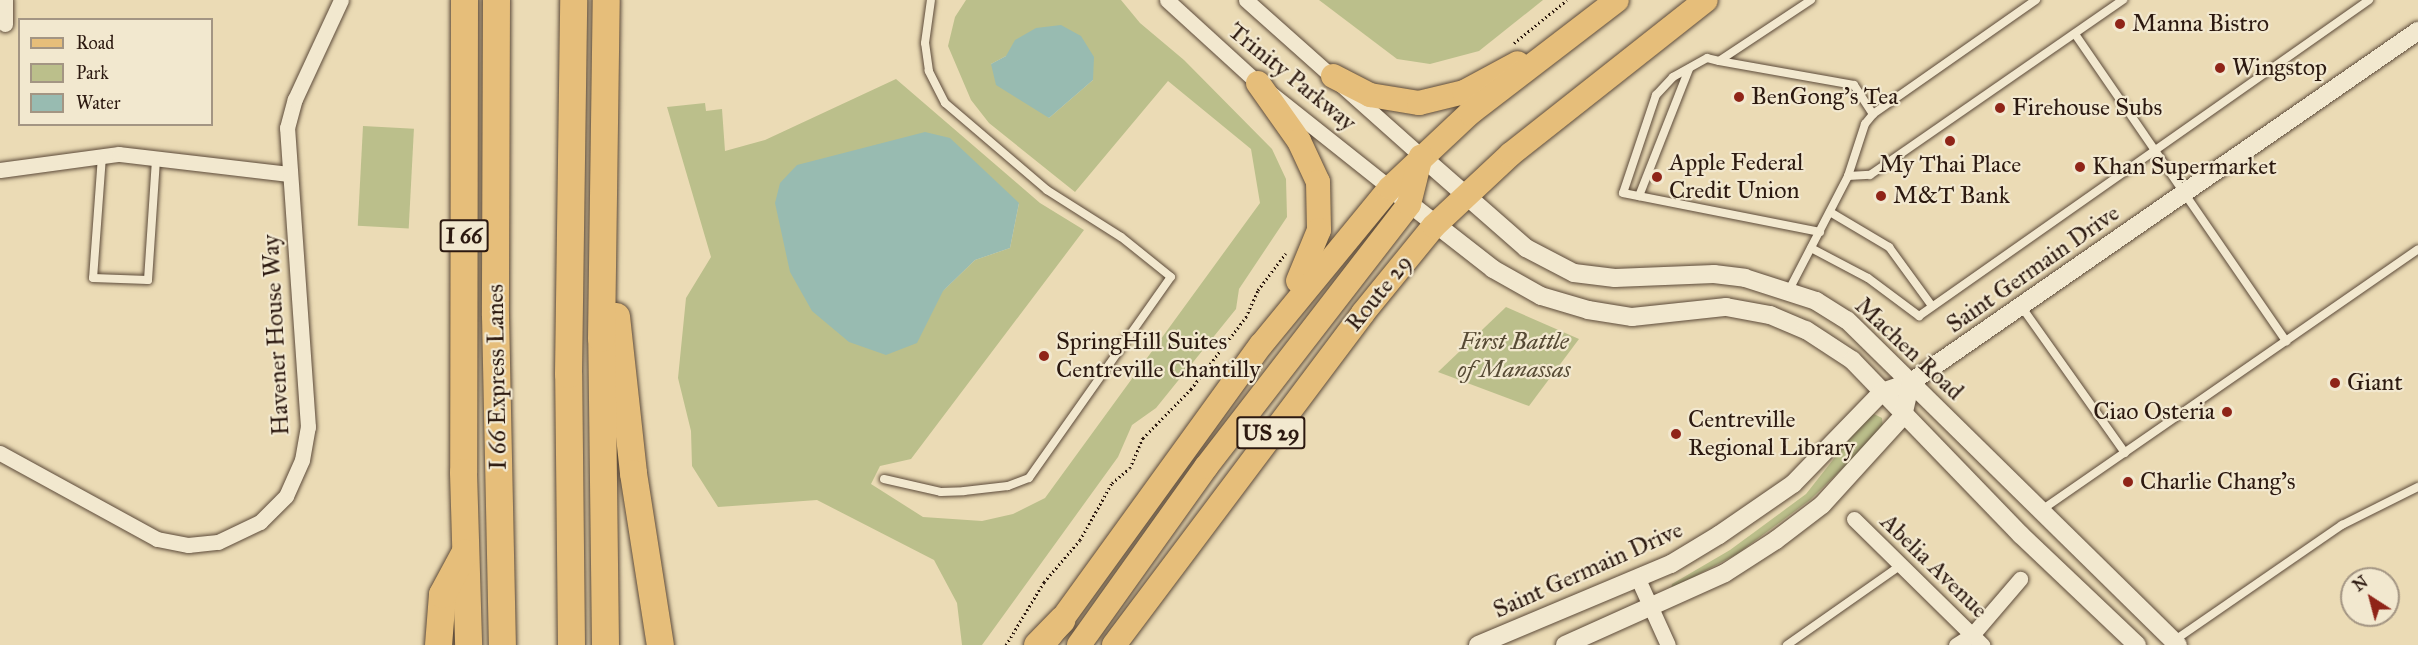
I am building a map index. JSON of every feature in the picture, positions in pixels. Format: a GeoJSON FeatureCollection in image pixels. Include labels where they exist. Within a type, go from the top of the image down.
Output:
{"type":"FeatureCollection","features":[{"type":"Feature","properties":{"kind":"highway","name":"I 66"},"geometry":{"type":"LineString","coordinates":[[464,0],[464,552],[468,645]]}},
{"type":"Feature","properties":{"kind":"highway","name":"I 66 Express Lanes"},"geometry":{"type":"LineString","coordinates":[[496,0],[495,315],[502,645]]}},
{"type":"Feature","properties":{"kind":"highway"},"geometry":{"type":"LineString","coordinates":[[571,645],[568,374],[573,0]]}},
{"type":"Feature","properties":{"kind":"highway"},"geometry":{"type":"LineString","coordinates":[[605,645],[602,184],[606,0]]}},
{"type":"Feature","properties":{"kind":"highway"},"geometry":{"type":"LineString","coordinates":[[602,184],[633,473],[660,640]]}},
{"type":"Feature","properties":{"kind":"highway"},"geometry":{"type":"LineString","coordinates":[[438,645],[442,594],[464,552]]}},
{"type":"Feature","properties":{"kind":"highway"},"geometry":{"type":"LineString","coordinates":[[1037,645],[1061,620]]}},
{"type":"Feature","properties":{"kind":"main road","name":"US 29"},"geometry":{"type":"LineString","coordinates":[[1044,645],[1261,345],[1390,188],[1421,156],[1617,0]]}},
{"type":"Feature","properties":{"kind":"main road","name":"Route 29"},"geometry":{"type":"LineString","coordinates":[[1114,645],[1349,331],[1434,226],[1511,154],[1706,0]]}},
{"type":"Feature","properties":{"kind":"main road"},"geometry":{"type":"LineString","coordinates":[[1333,76],[1370,95],[1402,102],[1443,98],[1464,92],[1578,30]]}},
{"type":"Feature","properties":{"kind":"main road"},"geometry":{"type":"LineString","coordinates":[[1258,83],[1312,166],[1321,209],[1319,230],[1310,260],[1261,345]]}},
{"type":"Feature","properties":{"kind":"main road"},"geometry":{"type":"LineString","coordinates":[[1079,645],[1206,467],[1409,204],[1421,156]]}},
{"type":"Feature","properties":{"kind":"street"},"geometry":{"type":"LineString","coordinates":[[5,24],[6,0]]}},
{"type":"Feature","properties":{"kind":"street","name":"Havener House Way"},"geometry":{"type":"LineString","coordinates":[[0,453],[157,538],[188,545],[218,542],[260,522],[286,496],[302,460],[308,427],[288,174],[287,128],[295,99],[341,0]]}},
{"type":"Feature","properties":{"kind":"street","name":"Trinity Parkway"},"geometry":{"type":"LineString","coordinates":[[1167,0],[1258,83],[1390,188]]}},
{"type":"Feature","properties":{"kind":"street","name":"Trinity Parkway"},"geometry":{"type":"LineString","coordinates":[[1246,0],[1421,156]]}},
{"type":"Feature","properties":{"kind":"street","name":"Saint Germain Drive"},"geometry":{"type":"LineString","coordinates":[[1478,645],[1671,564],[1771,501],[1793,484],[1882,392],[1911,382],[2418,31]]}},
{"type":"Feature","properties":{"kind":"street"},"geometry":{"type":"LineString","coordinates":[[0,170],[102,156],[156,159],[288,174]]}},
{"type":"Feature","properties":{"kind":"street","name":"Machen Road"},"geometry":{"type":"LineString","coordinates":[[1421,156],[1526,248],[1575,273],[1615,278],[1714,274],[1789,290],[1847,320],[2043,509],[2173,644]]}},
{"type":"Feature","properties":{"kind":"street","name":"Machen Road"},"geometry":{"type":"LineString","coordinates":[[1390,188],[1434,226],[1493,269],[1541,296],[1588,310],[1632,317],[1726,307],[1770,315],[1806,330],[1852,360],[1903,416],[2137,645]]}},
{"type":"Feature","properties":{"kind":"street"},"geometry":{"type":"LineString","coordinates":[[1565,645],[1725,573],[1776,540],[1822,505],[1903,416],[1911,382]]}},
{"type":"Feature","properties":{"kind":"street","name":"Abelia Avenue"},"geometry":{"type":"LineString","coordinates":[[1854,519],[1977,640]]}},
{"type":"Feature","properties":{"kind":"street"},"geometry":{"type":"LineString","coordinates":[[1638,579],[1668,645]]}},
{"type":"Feature","properties":{"kind":"street"},"geometry":{"type":"LineString","coordinates":[[1956,645],[1977,640],[2020,579]]}},
{"type":"Feature","properties":{"kind":"lane"},"geometry":{"type":"LineString","coordinates":[[885,480],[940,492],[1008,486],[1029,478],[1171,277],[1121,237],[1047,190],[945,102],[929,71],[925,43],[931,0]]}},
{"type":"Feature","properties":{"kind":"lane"},"geometry":{"type":"LineString","coordinates":[[1719,62],[1810,0]]}},
{"type":"Feature","properties":{"kind":"lane"},"geometry":{"type":"LineString","coordinates":[[1789,290],[1848,176],[1865,124],[1873,114],[2036,0]]}},
{"type":"Feature","properties":{"kind":"lane"},"geometry":{"type":"LineString","coordinates":[[1848,176],[1870,175],[2123,0]]}},
{"type":"Feature","properties":{"kind":"lane"},"geometry":{"type":"LineString","coordinates":[[1811,248],[1868,278],[1918,316],[2153,149],[2369,0]]}},
{"type":"Feature","properties":{"kind":"lane"},"geometry":{"type":"LineString","coordinates":[[2075,33],[2286,341]]}},
{"type":"Feature","properties":{"kind":"lane"},"geometry":{"type":"LineString","coordinates":[[1820,232],[1623,193],[1656,95],[1673,77],[1707,58],[1854,85],[1873,114]]}},
{"type":"Feature","properties":{"kind":"lane"},"geometry":{"type":"LineString","coordinates":[[1639,196],[1689,69]]}},
{"type":"Feature","properties":{"kind":"lane"},"geometry":{"type":"LineString","coordinates":[[102,156],[93,278],[148,280],[156,159]]}},
{"type":"Feature","properties":{"kind":"lane"},"geometry":{"type":"LineString","coordinates":[[1830,212],[1889,247],[1932,306]]}},
{"type":"Feature","properties":{"kind":"lane"},"geometry":{"type":"LineString","coordinates":[[2043,509],[2418,249]]}},
{"type":"Feature","properties":{"kind":"lane"},"geometry":{"type":"LineString","coordinates":[[2021,306],[2125,453]]}},
{"type":"Feature","properties":{"kind":"lane"},"geometry":{"type":"LineString","coordinates":[[2173,644],[2342,525],[2418,487]]}},
{"type":"Feature","properties":{"kind":"lane"},"geometry":{"type":"LineString","coordinates":[[1787,645],[1900,566]]}},
{"type":"Feature","properties":{"kind":"path"},"geometry":{"type":"LineString","coordinates":[[1006,645],[1044,582],[1080,540],[1112,483],[1130,468],[1143,438],[1191,389],[1246,317],[1258,290],[1291,247]]}},
{"type":"Feature","properties":{"kind":"green space"},"geometry":{"type":"Polygon","coordinates":[[[966,0],[1121,0],[1140,23],[1184,60],[1272,149],[1286,179],[1287,217],[1239,289],[1236,309],[1156,408],[1132,425],[1118,457],[982,645],[962,645],[957,603],[934,560],[817,500],[718,507],[692,466],[691,431],[678,378],[686,298],[711,257],[667,107],[705,103],[706,111],[722,109],[725,151],[765,140],[896,79],[1040,203],[1084,230],[911,459],[880,466],[871,484],[923,517],[982,521],[1013,514],[1045,498],[1260,203],[1251,149],[1168,81],[1075,192],[989,123],[971,100],[948,46],[955,17],[966,0]],[[1006,56],[991,64],[1049,118],[1093,80],[1006,56]],[[1019,203],[943,291],[975,260],[1010,248],[1019,203]]]}},
{"type":"Feature","properties":{"kind":"green space"},"geometry":{"type":"Polygon","coordinates":[[[1319,0],[1543,0],[1479,51],[1430,64],[1397,59],[1319,0]]]}},
{"type":"Feature","properties":{"kind":"green space"},"geometry":{"type":"Polygon","coordinates":[[[363,126],[414,129],[409,229],[358,226],[363,126]]]}},
{"type":"Feature","properties":{"kind":"green space","name":"First Battle of Manassas"},"geometry":{"type":"Polygon","coordinates":[[[1506,307],[1579,339],[1529,406],[1438,372],[1506,307]]]}},
{"type":"Feature","properties":{"kind":"green space"},"geometry":{"type":"Polygon","coordinates":[[[1874,414],[1882,418],[1883,429],[1810,500],[1737,554],[1671,589],[1672,584],[1730,550],[1806,494],[1862,423],[1874,414]]]}},
{"type":"Feature","properties":{"kind":"water"},"geometry":{"type":"Polygon","coordinates":[[[1061,25],[1081,36],[1094,57],[1093,80],[1049,118],[996,85],[991,64],[1006,56],[1015,40],[1036,28],[1061,25]]]}},
{"type":"Feature","properties":{"kind":"water"},"geometry":{"type":"Polygon","coordinates":[[[925,132],[950,138],[1019,203],[1010,248],[975,260],[943,291],[917,343],[886,355],[849,342],[812,311],[790,272],[775,203],[780,183],[797,165],[925,132]]]}},
{"type":"Feature","properties":{"kind":"place","name":"Manna Bistro"},"geometry":{"type":"Point","coordinates":[2120,24]}},
{"type":"Feature","properties":{"kind":"place","name":"Wingstop"},"geometry":{"type":"Point","coordinates":[2220,68]}},
{"type":"Feature","properties":{"kind":"place","name":"BenGong's Tea"},"geometry":{"type":"Point","coordinates":[1739,97]}},
{"type":"Feature","properties":{"kind":"place","name":"Firehouse Subs"},"geometry":{"type":"Point","coordinates":[2000,108]}},
{"type":"Feature","properties":{"kind":"place","name":"My Thai Place"},"geometry":{"type":"Point","coordinates":[1950,141]}},
{"type":"Feature","properties":{"kind":"place","name":"Khan Supermarket"},"geometry":{"type":"Point","coordinates":[2080,167]}},
{"type":"Feature","properties":{"kind":"place","name":"Apple Federal Credit Union"},"geometry":{"type":"Point","coordinates":[1657,177]}},
{"type":"Feature","properties":{"kind":"place","name":"M&T Bank"},"geometry":{"type":"Point","coordinates":[1881,196]}},
{"type":"Feature","properties":{"kind":"place","name":"SpringHill Suites Centreville Chantilly"},"geometry":{"type":"Point","coordinates":[1044,356]}},
{"type":"Feature","properties":{"kind":"place","name":"Giant"},"geometry":{"type":"Point","coordinates":[2335,383]}},
{"type":"Feature","properties":{"kind":"place","name":"Ciao Osteria"},"geometry":{"type":"Point","coordinates":[2227,412]}},
{"type":"Feature","properties":{"kind":"place","name":"Centreville Regional Library"},"geometry":{"type":"Point","coordinates":[1676,434]}},
{"type":"Feature","properties":{"kind":"place","name":"Charlie Chang's"},"geometry":{"type":"Point","coordinates":[2128,482]}}]}
